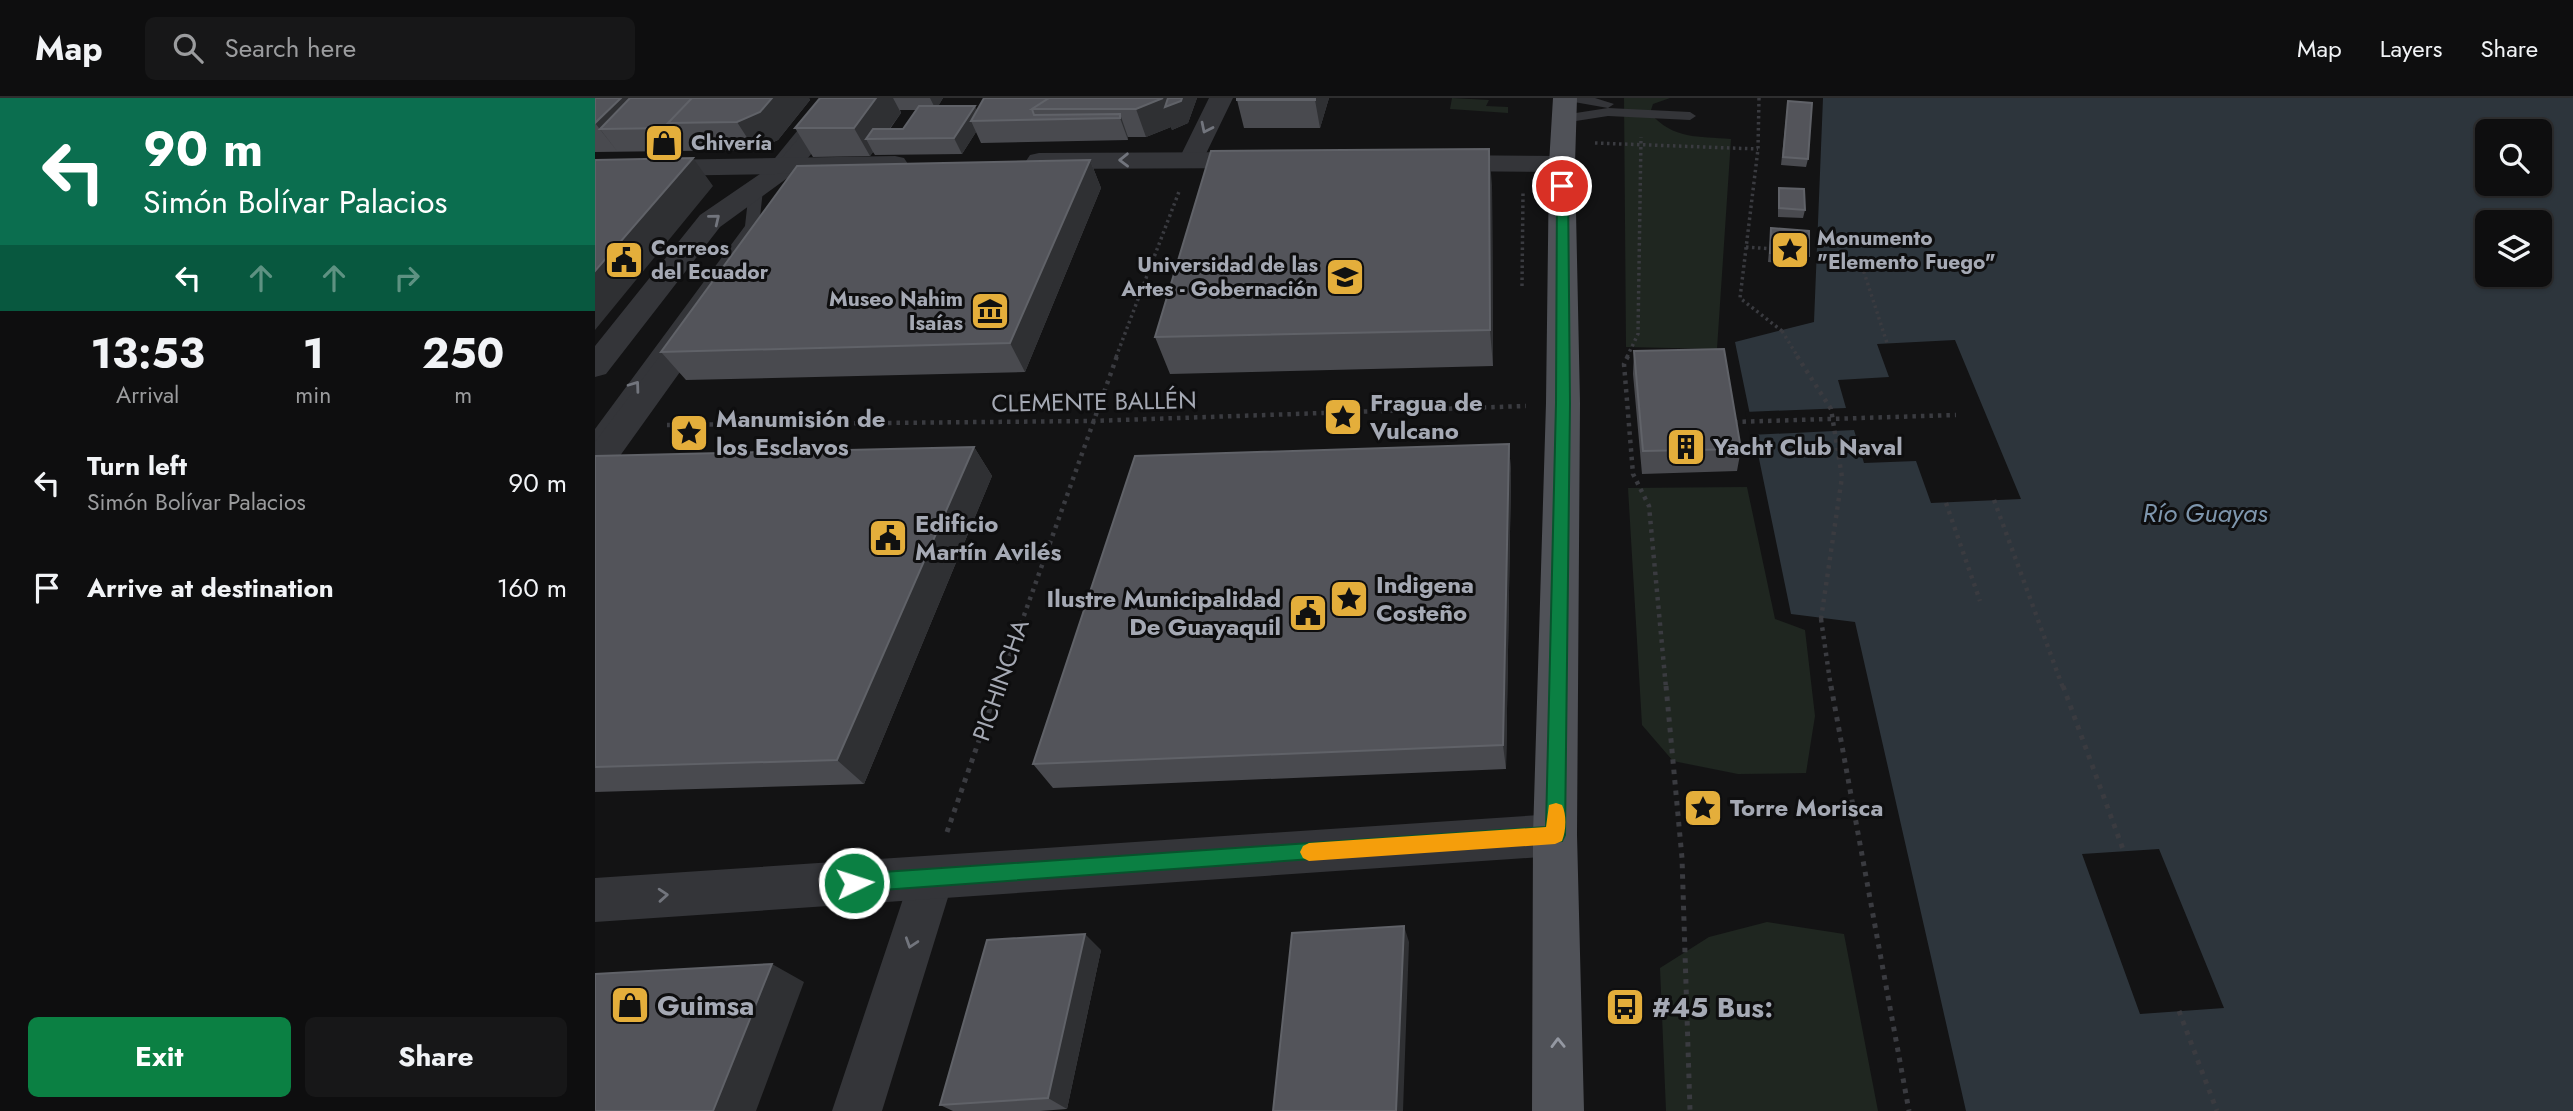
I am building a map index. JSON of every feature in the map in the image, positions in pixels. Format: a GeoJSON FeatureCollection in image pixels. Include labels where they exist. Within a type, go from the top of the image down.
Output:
{"type":"FeatureCollection","features":[{"type":"Feature","properties":{"kind":"main road"},"geometry":{"type":"LineString","coordinates":[[1558,1111],[1555,835],[1565,124]]}},
{"type":"Feature","properties":{"kind":"street"},"geometry":{"type":"LineString","coordinates":[[595,367],[710,221],[756,190],[846,98]]}},
{"type":"Feature","properties":{"kind":"street"},"geometry":{"type":"LineString","coordinates":[[1192,159],[1221,98]]}},
{"type":"Feature","properties":{"kind":"street"},"geometry":{"type":"LineString","coordinates":[[1407,163],[1565,124]]}},
{"type":"Feature","properties":{"kind":"street"},"geometry":{"type":"LineString","coordinates":[[1011,162],[1286,160]]}},
{"type":"Feature","properties":{"kind":"street"},"geometry":{"type":"LineString","coordinates":[[595,169],[914,163]]}},
{"type":"Feature","properties":{"kind":"street"},"geometry":{"type":"LineString","coordinates":[[595,466],[774,220],[782,166]]}},
{"type":"Feature","properties":{"kind":"street"},"geometry":{"type":"LineString","coordinates":[[595,900],[1555,835]]}},
{"type":"Feature","properties":{"kind":"street"},"geometry":{"type":"LineString","coordinates":[[857,1111],[932,878]]}},
{"type":"Feature","properties":{"kind":"lane"},"geometry":{"type":"LineString","coordinates":[[782,166],[831,98]]}},
{"type":"Feature","properties":{"kind":"lane"},"geometry":{"type":"LineString","coordinates":[[1601,104],[1690,112],[1599,113],[1565,124],[1601,104]]}},
{"type":"Feature","properties":{"kind":"lane"},"geometry":{"type":"LineString","coordinates":[[595,440],[752,226],[756,190]]}},
{"type":"Feature","properties":{"kind":"path"},"geometry":{"type":"LineString","coordinates":[[1759,98],[1758,149],[1740,298],[1781,331],[1831,409],[1842,477],[1821,619],[1823,642],[1909,1111]]}},
{"type":"Feature","properties":{"kind":"path"},"geometry":{"type":"LineString","coordinates":[[1641,114],[1638,334],[1624,364],[1633,474],[1649,506],[1682,858],[1690,1111]]}},
{"type":"Feature","properties":{"kind":"path"},"geometry":{"type":"LineString","coordinates":[[1565,124],[1641,145],[1758,149]]}},
{"type":"Feature","properties":{"kind":"path","name":"PICHINCHA"},"geometry":{"type":"LineString","coordinates":[[932,878],[1092,421],[1192,159]]}},
{"type":"Feature","properties":{"kind":"path"},"geometry":{"type":"LineString","coordinates":[[1746,247],[1779,250]]}},
{"type":"Feature","properties":{"kind":"path"},"geometry":{"type":"LineString","coordinates":[[1860,260],[1887,343]]}},
{"type":"Feature","properties":{"kind":"path","name":"CLEMENTE BALLÉN"},"geometry":{"type":"LineString","coordinates":[[624,426],[1092,421],[1563,403]]}},
{"type":"Feature","properties":{"kind":"path"},"geometry":{"type":"LineString","coordinates":[[1729,422],[1956,415]]}},
{"type":"Feature","properties":{"kind":"path"},"geometry":{"type":"LineString","coordinates":[[1994,500],[2124,852]]}},
{"type":"Feature","properties":{"kind":"path"},"geometry":{"type":"LineString","coordinates":[[1946,503],[1980,601]]}},
{"type":"Feature","properties":{"kind":"path"},"geometry":{"type":"LineString","coordinates":[[2179,1011],[2217,1111]]}},
{"type":"Feature","properties":{"kind":"shaded area"},"geometry":{"type":"Polygon","coordinates":[[[1452,98],[1489,100],[1486,106],[1508,107],[1508,113],[1450,109],[1452,98]]]}},
{"type":"Feature","properties":{"kind":"shaded area"},"geometry":{"type":"Polygon","coordinates":[[[1624,98],[1670,98],[1653,104],[1650,113],[1659,122],[1687,135],[1731,139],[1717,349],[1626,347],[1624,98]]]}},
{"type":"Feature","properties":{"kind":"shaded area"},"geometry":{"type":"Polygon","coordinates":[[[1747,487],[1775,619],[1805,630],[1815,716],[1806,773],[1738,774],[1673,761],[1642,725],[1628,488],[1747,487]]]}},
{"type":"Feature","properties":{"kind":"shaded area"},"geometry":{"type":"Polygon","coordinates":[[[1767,922],[1844,934],[1878,1111],[1666,1111],[1660,968],[1709,937],[1767,922]]]}},
{"type":"Feature","properties":{"kind":"water","name":"Río Guayas"},"geometry":{"type":"Polygon","coordinates":[[[1823,98],[2573,98],[2573,1111],[1966,1111],[1855,622],[1791,614],[1735,342],[1814,322],[1823,98]]]}},
{"type":"Feature","properties":{"kind":"pier"},"geometry":{"type":"Polygon","coordinates":[[[1955,340],[2021,499],[1931,503],[1916,461],[1864,463],[1854,430],[1750,435],[1745,412],[1846,408],[1838,380],[1889,377],[1877,344],[1955,340]]]}},
{"type":"Feature","properties":{"kind":"pier"},"geometry":{"type":"Polygon","coordinates":[[[2159,849],[2224,1008],[2140,1014],[2082,854],[2159,849]]]}},
{"type":"Feature","properties":{"kind":"building"},"geometry":{"type":"Polygon","coordinates":[[[595,98],[621,98],[595,123],[595,98]]]}},
{"type":"Feature","properties":{"kind":"building"},"geometry":{"type":"Polygon","coordinates":[[[630,98],[692,98],[668,123],[672,128],[600,129],[630,98]]]}},
{"type":"Feature","properties":{"kind":"building"},"geometry":{"type":"Polygon","coordinates":[[[692,98],[772,98],[760,112],[737,122],[668,123],[692,98]]]}},
{"type":"Feature","properties":{"kind":"building"},"geometry":{"type":"Polygon","coordinates":[[[820,98],[876,98],[854,128],[795,128],[820,98]]]}},
{"type":"Feature","properties":{"kind":"building"},"geometry":{"type":"Polygon","coordinates":[[[984,98],[1049,98],[1032,109],[1034,115],[1120,114],[1120,118],[971,121],[984,98]]]}},
{"type":"Feature","properties":{"kind":"building"},"geometry":{"type":"Polygon","coordinates":[[[1049,98],[1163,98],[1136,109],[1032,109],[1049,98]]]}},
{"type":"Feature","properties":{"kind":"building"},"geometry":{"type":"Polygon","coordinates":[[[1168,98],[1182,98],[1181,101],[1165,107],[1168,98]]]}},
{"type":"Feature","properties":{"kind":"building"},"geometry":{"type":"Polygon","coordinates":[[[1315,98],[1315,100],[1237,100],[1315,98]]]}},
{"type":"Feature","properties":{"kind":"building"},"geometry":{"type":"Polygon","coordinates":[[[1788,101],[1812,103],[1808,159],[1783,157],[1788,101]]]}},
{"type":"Feature","properties":{"kind":"building"},"geometry":{"type":"Polygon","coordinates":[[[919,106],[975,106],[954,138],[866,139],[873,129],[903,129],[919,106]]]}},
{"type":"Feature","properties":{"kind":"building","name":"Universidad de las Artes - Gobernación"},"geometry":{"type":"Polygon","coordinates":[[[1489,149],[1490,330],[1155,337],[1211,151],[1489,149]]]}},
{"type":"Feature","properties":{"kind":"building"},"geometry":{"type":"Polygon","coordinates":[[[693,158],[595,271],[595,160],[693,158]]]}},
{"type":"Feature","properties":{"kind":"building"},"geometry":{"type":"Polygon","coordinates":[[[1090,160],[1010,343],[661,352],[797,166],[1090,160]]]}},
{"type":"Feature","properties":{"kind":"building"},"geometry":{"type":"Polygon","coordinates":[[[1779,188],[1804,189],[1805,210],[1779,208],[1779,188]]]}},
{"type":"Feature","properties":{"kind":"building"},"geometry":{"type":"Polygon","coordinates":[[[1771,228],[1809,231],[1809,256],[1770,253],[1771,228]]]}},
{"type":"Feature","properties":{"kind":"building","name":"Yacht Club Naval"},"geometry":{"type":"Polygon","coordinates":[[[1724,349],[1741,449],[1643,451],[1634,351],[1724,349]]]}},
{"type":"Feature","properties":{"kind":"building"},"geometry":{"type":"Polygon","coordinates":[[[1509,444],[1503,745],[1033,764],[1135,456],[1509,444]]]}},
{"type":"Feature","properties":{"kind":"building"},"geometry":{"type":"Polygon","coordinates":[[[974,447],[837,760],[595,767],[595,456],[974,447]]]}},
{"type":"Feature","properties":{"kind":"building"},"geometry":{"type":"Polygon","coordinates":[[[1404,926],[1396,1111],[1273,1111],[1292,933],[1404,926]]]}},
{"type":"Feature","properties":{"kind":"building"},"geometry":{"type":"Polygon","coordinates":[[[1085,934],[1048,1098],[940,1105],[987,940],[1085,934]]]}},
{"type":"Feature","properties":{"kind":"building"},"geometry":{"type":"Polygon","coordinates":[[[772,964],[713,1111],[595,1111],[595,974],[772,964]]]}},
{"type":"Feature","properties":{"kind":"slow traffic"},"geometry":{"type":"LineString","coordinates":[[1309,852],[1555,835],[1556,811]]}},
{"type":"Feature","properties":{"kind":"place","name":"Chivería"},"geometry":{"type":"Point","coordinates":[664,143]}},
{"type":"Feature","properties":{"kind":"place","name":"Monumento \"Elemento Fuego\""},"geometry":{"type":"Point","coordinates":[1790,250]}},
{"type":"Feature","properties":{"kind":"place","name":"Correos del Ecuador"},"geometry":{"type":"Point","coordinates":[624,260]}},
{"type":"Feature","properties":{"kind":"place","name":"Universidad de las Artes - Gobernación"},"geometry":{"type":"Point","coordinates":[1345,277]}},
{"type":"Feature","properties":{"kind":"place","name":"Museo Nahim Isaías"},"geometry":{"type":"Point","coordinates":[990,311]}},
{"type":"Feature","properties":{"kind":"place","name":"Fragua de Vulcano"},"geometry":{"type":"Point","coordinates":[1343,417]}},
{"type":"Feature","properties":{"kind":"place","name":"Manumisión de los Esclavos"},"geometry":{"type":"Point","coordinates":[689,433]}},
{"type":"Feature","properties":{"kind":"place","name":"Yacht Club Naval"},"geometry":{"type":"Point","coordinates":[1686,447]}},
{"type":"Feature","properties":{"kind":"place","name":"Edificio Martín Avilés"},"geometry":{"type":"Point","coordinates":[888,538]}},
{"type":"Feature","properties":{"kind":"place","name":"Indigena Costeño"},"geometry":{"type":"Point","coordinates":[1349,599]}},
{"type":"Feature","properties":{"kind":"place","name":"Ilustre Municipalidad De Guayaquil"},"geometry":{"type":"Point","coordinates":[1308,613]}},
{"type":"Feature","properties":{"kind":"place","name":"Torre Morisca"},"geometry":{"type":"Point","coordinates":[1703,808]}},
{"type":"Feature","properties":{"kind":"place","name":"Guimsa"},"geometry":{"type":"Point","coordinates":[630,1005]}},
{"type":"Feature","properties":{"kind":"place","name":"#45 Bus:"},"geometry":{"type":"Point","coordinates":[1625,1007]}},
{"type":"Feature","properties":{"kind":"route"},"geometry":{"type":"LineString","coordinates":[[854,883],[1555,835],[1563,403],[1562,186]]}}]}
